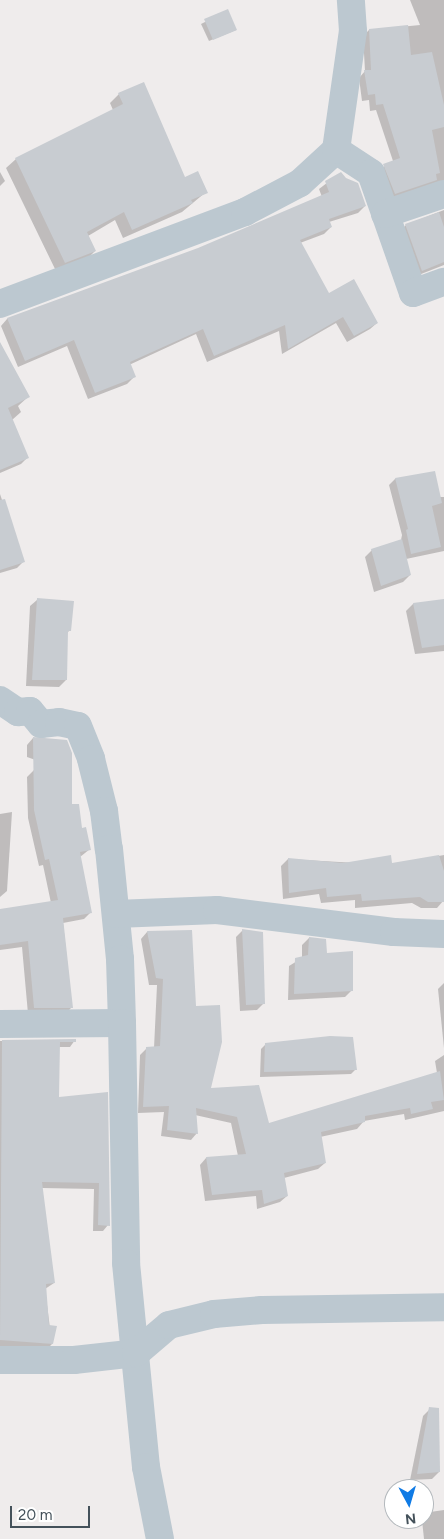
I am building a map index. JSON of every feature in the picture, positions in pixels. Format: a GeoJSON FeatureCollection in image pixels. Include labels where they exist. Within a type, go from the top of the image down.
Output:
{"type":"FeatureCollection","features":[{"type":"Feature","properties":{"kind":"street"},"geometry":{"type":"LineString","coordinates":[[0,304],[245,212],[300,183],[336,150],[352,32],[351,0]]}},
{"type":"Feature","properties":{"kind":"street"},"geometry":{"type":"LineString","coordinates":[[336,150],[370,173],[413,293],[444,282]]}},
{"type":"Feature","properties":{"kind":"street"},"geometry":{"type":"LineString","coordinates":[[385,214],[444,194]]}},
{"type":"Feature","properties":{"kind":"street"},"geometry":{"type":"LineString","coordinates":[[0,700],[18,712],[30,712],[41,724],[58,722],[78,726],[96,775],[104,811],[116,914],[122,1023],[126,1263],[146,1467],[160,1539]]}},
{"type":"Feature","properties":{"kind":"street"},"geometry":{"type":"LineString","coordinates":[[116,914],[217,910],[394,932],[444,934]]}},
{"type":"Feature","properties":{"kind":"street"},"geometry":{"type":"LineString","coordinates":[[0,1024],[122,1023]]}},
{"type":"Feature","properties":{"kind":"street"},"geometry":{"type":"LineString","coordinates":[[0,1360],[74,1360],[136,1353],[169,1325],[214,1314],[262,1310],[444,1307]]}},
{"type":"Feature","properties":{"kind":"building"},"geometry":{"type":"Polygon","coordinates":[[[228,9],[237,30],[213,40],[204,19],[228,9]]]}},
{"type":"Feature","properties":{"kind":"building"},"geometry":{"type":"Polygon","coordinates":[[[408,25],[411,55],[432,52],[444,105],[444,127],[432,130],[440,173],[436,174],[437,180],[395,194],[383,164],[400,158],[383,104],[376,105],[375,94],[368,95],[364,70],[371,70],[369,29],[408,25]]]}},
{"type":"Feature","properties":{"kind":"building"},"geometry":{"type":"Polygon","coordinates":[[[144,82],[185,177],[198,171],[208,193],[191,200],[193,203],[132,230],[124,212],[87,232],[96,251],[65,263],[15,158],[123,104],[118,93],[144,82]]]}},
{"type":"Feature","properties":{"kind":"building"},"geometry":{"type":"Polygon","coordinates":[[[341,172],[346,178],[358,183],[366,206],[329,219],[332,227],[300,240],[329,293],[354,279],[378,323],[354,336],[343,317],[288,349],[285,325],[214,356],[203,329],[130,362],[136,377],[95,393],[74,340],[25,361],[7,318],[198,248],[329,192],[325,181],[341,172]]]}},
{"type":"Feature","properties":{"kind":"building"},"geometry":{"type":"Polygon","coordinates":[[[439,212],[444,227],[444,262],[422,271],[405,224],[439,212]]]}},
{"type":"Feature","properties":{"kind":"building"},"geometry":{"type":"Polygon","coordinates":[[[0,342],[30,397],[8,408],[29,458],[0,470],[0,342]]]}},
{"type":"Feature","properties":{"kind":"building"},"geometry":{"type":"Polygon","coordinates":[[[435,471],[442,503],[432,506],[441,547],[411,554],[406,530],[408,529],[395,478],[435,471]]]}},
{"type":"Feature","properties":{"kind":"building"},"geometry":{"type":"Polygon","coordinates":[[[5,499],[25,562],[0,570],[0,500],[5,499]]]}},
{"type":"Feature","properties":{"kind":"building"},"geometry":{"type":"Polygon","coordinates":[[[402,539],[411,575],[381,586],[371,549],[402,539]]]}},
{"type":"Feature","properties":{"kind":"building"},"geometry":{"type":"Polygon","coordinates":[[[37,598],[74,601],[71,631],[68,631],[67,680],[32,680],[37,598]]]}},
{"type":"Feature","properties":{"kind":"building"},"geometry":{"type":"Polygon","coordinates":[[[444,599],[444,645],[422,648],[413,603],[444,599]]]}},
{"type":"Feature","properties":{"kind":"building"},"geometry":{"type":"Polygon","coordinates":[[[33,737],[67,740],[72,753],[72,804],[79,804],[82,828],[86,827],[91,850],[80,852],[92,913],[63,918],[73,1008],[34,1008],[28,941],[0,945],[0,909],[58,900],[49,859],[45,860],[34,810],[33,737]]]}},
{"type":"Feature","properties":{"kind":"building"},"geometry":{"type":"Polygon","coordinates":[[[391,855],[392,863],[439,855],[444,871],[444,902],[428,902],[420,897],[362,901],[361,894],[327,897],[326,888],[289,893],[288,858],[343,863],[391,855]]]}},
{"type":"Feature","properties":{"kind":"building"},"geometry":{"type":"Polygon","coordinates":[[[242,929],[263,932],[265,1004],[246,1005],[242,929]]]}},
{"type":"Feature","properties":{"kind":"building"},"geometry":{"type":"Polygon","coordinates":[[[192,930],[196,1006],[220,1005],[222,1042],[211,1088],[259,1085],[269,1123],[440,1071],[444,1100],[431,1102],[433,1109],[411,1114],[410,1108],[365,1116],[365,1122],[321,1132],[326,1163],[284,1173],[288,1196],[264,1204],[262,1190],[212,1195],[206,1157],[246,1154],[237,1117],[196,1108],[198,1134],[167,1130],[169,1106],[143,1107],[146,1047],[160,1046],[163,979],[156,978],[147,931],[192,930]]]}},
{"type":"Feature","properties":{"kind":"building"},"geometry":{"type":"Polygon","coordinates":[[[309,937],[326,939],[327,953],[353,951],[353,991],[294,994],[295,958],[308,955],[309,937]]]}},
{"type":"Feature","properties":{"kind":"building"},"geometry":{"type":"Polygon","coordinates":[[[330,1036],[353,1037],[357,1070],[264,1072],[265,1043],[330,1036]]]}},
{"type":"Feature","properties":{"kind":"building"},"geometry":{"type":"Polygon","coordinates":[[[76,1039],[76,1042],[60,1042],[59,1097],[108,1092],[110,1226],[98,1225],[99,1183],[42,1182],[55,1283],[46,1284],[49,1325],[57,1326],[53,1344],[0,1340],[2,1040],[76,1039]]]}},
{"type":"Feature","properties":{"kind":"building"},"geometry":{"type":"Polygon","coordinates":[[[429,1407],[439,1408],[440,1472],[417,1474],[429,1407]]]}}]}
